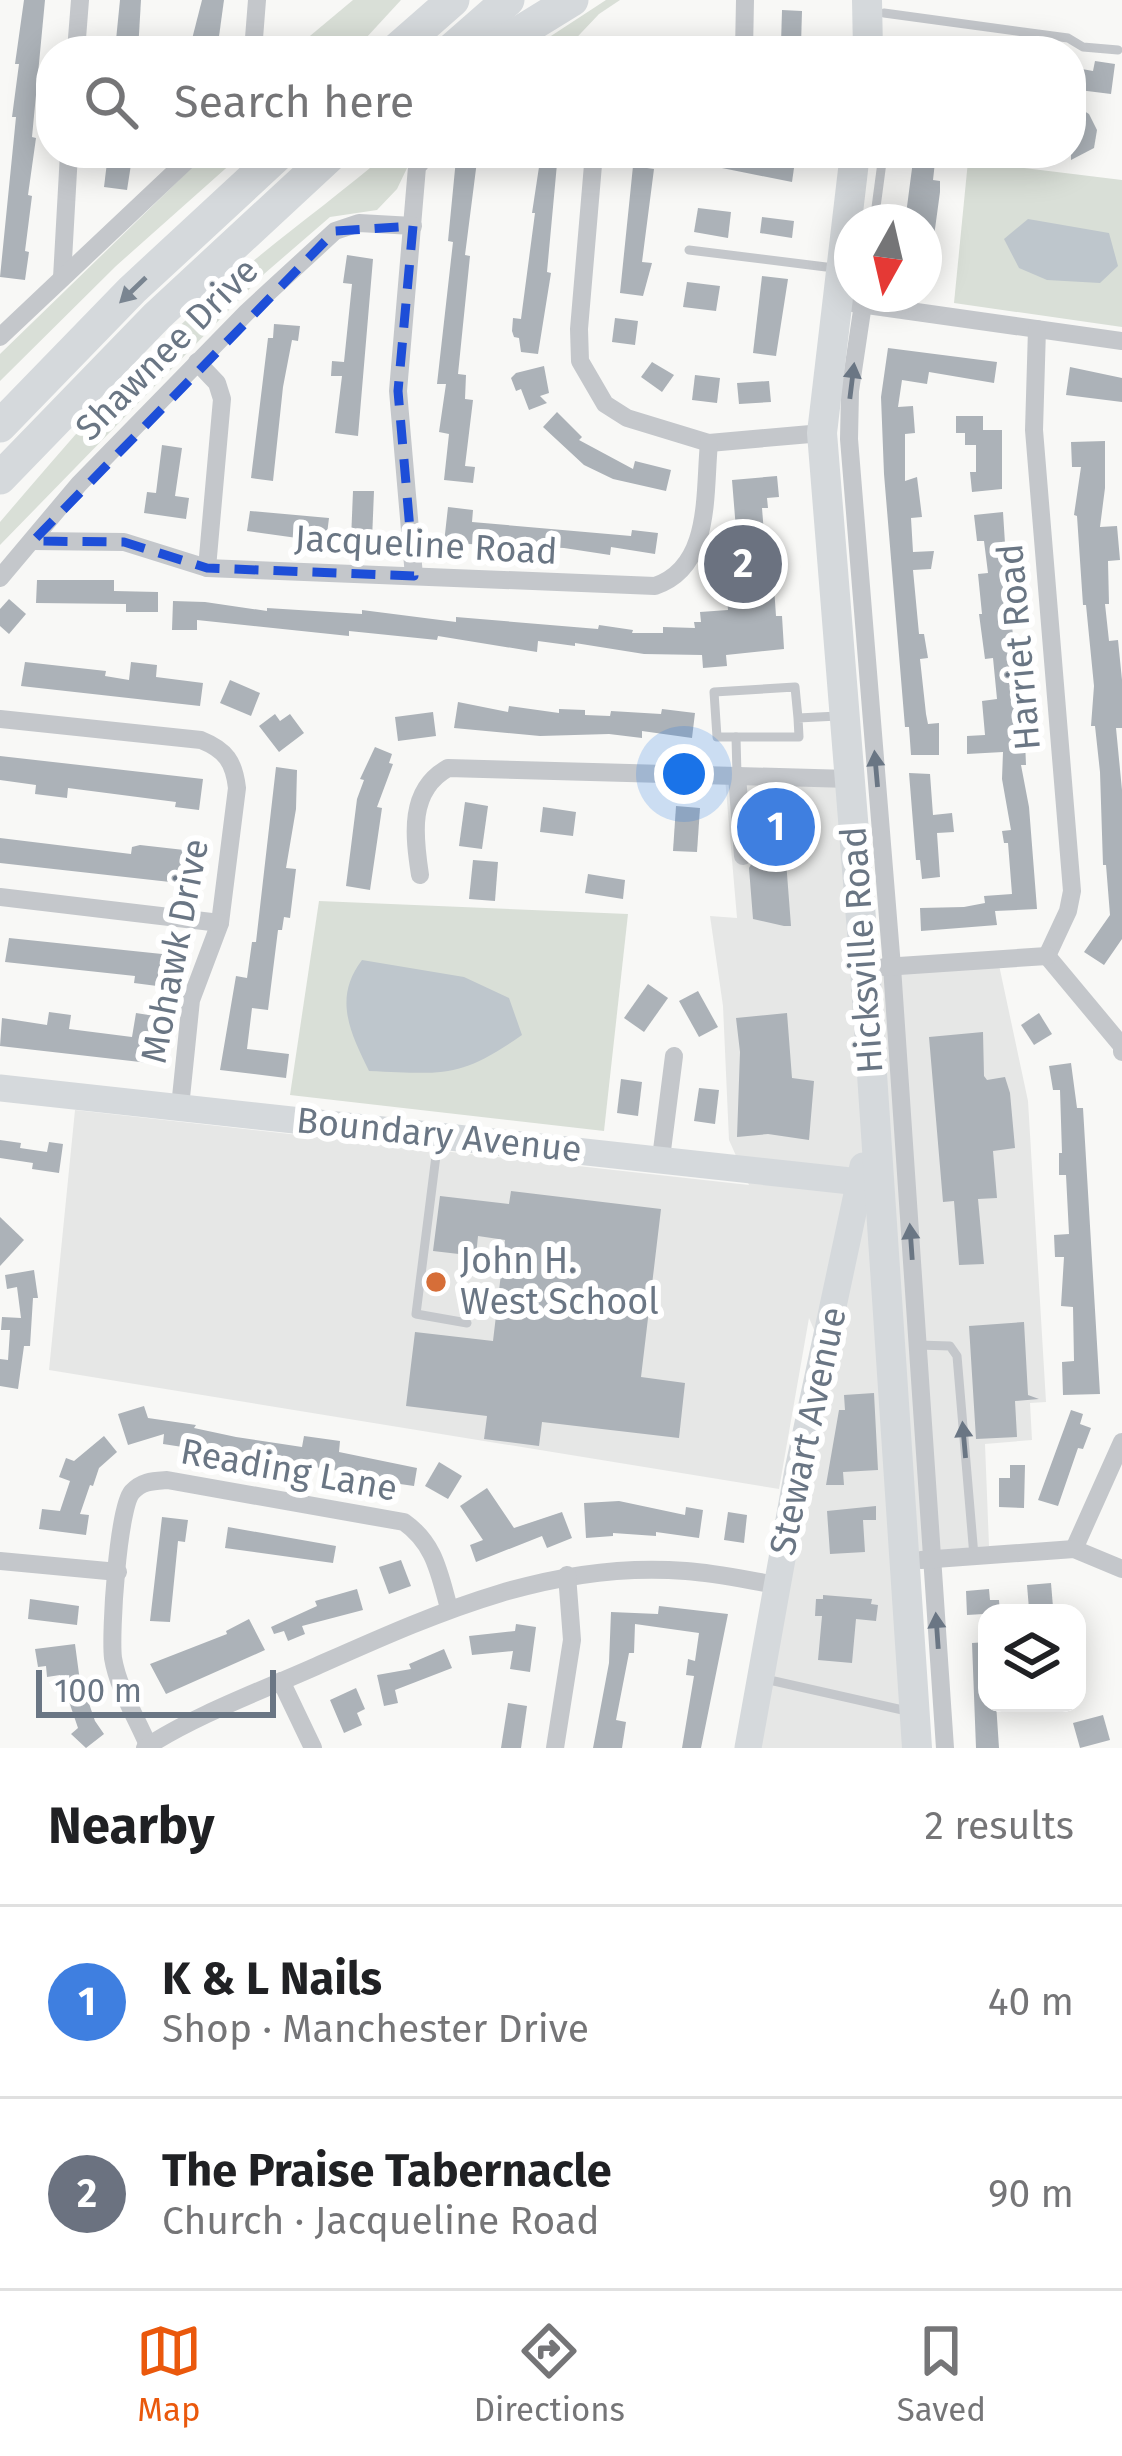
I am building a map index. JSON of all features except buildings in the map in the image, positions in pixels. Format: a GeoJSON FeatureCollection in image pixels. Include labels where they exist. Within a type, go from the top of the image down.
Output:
{"type":"FeatureCollection","features":[{"type":"Feature","properties":{"kind":"highway"},"geometry":{"type":"LineString","coordinates":[[389,36],[424,0]]}},
{"type":"Feature","properties":{"kind":"highway"},"geometry":{"type":"LineString","coordinates":[[412,36],[453,0]]}},
{"type":"Feature","properties":{"kind":"highway"},"geometry":{"type":"LineString","coordinates":[[466,36],[508,0]]}},
{"type":"Feature","properties":{"kind":"highway"},"geometry":{"type":"LineString","coordinates":[[514,36],[572,0]]}},
{"type":"Feature","properties":{"kind":"highway"},"geometry":{"type":"LineString","coordinates":[[0,425],[260,168]]}},
{"type":"Feature","properties":{"kind":"highway"},"geometry":{"type":"LineString","coordinates":[[2,476],[126,347],[316,168]]}},
{"type":"Feature","properties":{"kind":"highway"},"geometry":{"type":"LineString","coordinates":[[238,239],[330,168]]}},
{"type":"Feature","properties":{"kind":"highway"},"geometry":{"type":"LineString","coordinates":[[0,416],[54,369]]}},
{"type":"Feature","properties":{"kind":"main road"},"geometry":{"type":"LineString","coordinates":[[872,36],[879,4]]}},
{"type":"Feature","properties":{"kind":"main road","name":"Hicksville Road"},"geometry":{"type":"LineString","coordinates":[[862,204],[867,168]]}},
{"type":"Feature","properties":{"kind":"main road","name":"Hicksville Road"},"geometry":{"type":"LineString","coordinates":[[847,312],[823,433],[849,779],[879,968],[869,1183],[919,1561],[917,1748]]}},
{"type":"Feature","properties":{"kind":"main road","name":"Boundary Avenue"},"geometry":{"type":"LineString","coordinates":[[0,1088],[869,1183]]}},
{"type":"Feature","properties":{"kind":"main road","name":"Stewart Avenue"},"geometry":{"type":"LineString","coordinates":[[748,1748],[777,1585],[869,1183]]}},
{"type":"Feature","properties":{"kind":"street"},"geometry":{"type":"LineString","coordinates":[[77,36],[80,0]]}},
{"type":"Feature","properties":{"kind":"street"},"geometry":{"type":"LineString","coordinates":[[254,36],[257,0]]}},
{"type":"Feature","properties":{"kind":"street"},"geometry":{"type":"LineString","coordinates":[[744,36],[745,0]]}},
{"type":"Feature","properties":{"kind":"street"},"geometry":{"type":"LineString","coordinates":[[62,278],[68,168]]}},
{"type":"Feature","properties":{"kind":"street"},"geometry":{"type":"LineString","coordinates":[[0,337],[180,168]]}},
{"type":"Feature","properties":{"kind":"street"},"geometry":{"type":"LineString","coordinates":[[414,576],[398,391],[418,168]]}},
{"type":"Feature","properties":{"kind":"street"},"geometry":{"type":"LineString","coordinates":[[593,168],[580,361],[605,404],[627,418],[709,442],[823,433]]}},
{"type":"Feature","properties":{"kind":"street","name":"Shawnee Drive"},"geometry":{"type":"LineString","coordinates":[[0,578],[80,484],[197,362],[335,231],[359,223],[413,226]]}},
{"type":"Feature","properties":{"kind":"street"},"geometry":{"type":"LineString","coordinates":[[942,310],[1122,340]]}},
{"type":"Feature","properties":{"kind":"street","name":"Hicksville Road"},"geometry":{"type":"LineString","coordinates":[[851,312],[849,427],[879,968],[918,1345],[919,1561],[945,1748]]}},
{"type":"Feature","properties":{"kind":"street","name":"Harriet Road"},"geometry":{"type":"LineString","coordinates":[[1036,328],[1034,430],[1072,891],[1047,956]]}},
{"type":"Feature","properties":{"kind":"street"},"geometry":{"type":"LineString","coordinates":[[197,362],[217,382],[222,399],[207,568]]}},
{"type":"Feature","properties":{"kind":"street","name":"Jacqueline Road"},"geometry":{"type":"LineString","coordinates":[[33,541],[124,542],[207,568],[640,588],[670,581],[688,564],[698,545],[709,442]]}},
{"type":"Feature","properties":{"kind":"street","name":"Mohawk Drive"},"geometry":{"type":"LineString","coordinates":[[0,719],[201,740],[225,753],[235,767],[237,788],[220,923],[191,1000],[180,1107]]}},
{"type":"Feature","properties":{"kind":"street"},"geometry":{"type":"LineString","coordinates":[[421,875],[415,840],[420,795],[434,776],[448,769],[849,779]]}},
{"type":"Feature","properties":{"kind":"street"},"geometry":{"type":"LineString","coordinates":[[736,775],[742,856]]}},
{"type":"Feature","properties":{"kind":"street"},"geometry":{"type":"LineString","coordinates":[[0,897],[220,923]]}},
{"type":"Feature","properties":{"kind":"street"},"geometry":{"type":"LineString","coordinates":[[879,968],[1047,956],[1122,1048]]}},
{"type":"Feature","properties":{"kind":"street"},"geometry":{"type":"LineString","coordinates":[[661,1158],[674,1056]]}},
{"type":"Feature","properties":{"kind":"street"},"geometry":{"type":"LineString","coordinates":[[1074,1549],[1122,1442]]}},
{"type":"Feature","properties":{"kind":"street","name":"Reading Lane"},"geometry":{"type":"LineString","coordinates":[[118,1572],[128,1498],[146,1482],[166,1480],[404,1522],[433,1550],[449,1608]]}},
{"type":"Feature","properties":{"kind":"street"},"geometry":{"type":"LineString","coordinates":[[919,1561],[1074,1549],[1122,1570]]}},
{"type":"Feature","properties":{"kind":"street"},"geometry":{"type":"LineString","coordinates":[[0,1561],[118,1572],[114,1660],[147,1746],[449,1608],[509,1588],[567,1575],[628,1570],[687,1571],[777,1585]]}},
{"type":"Feature","properties":{"kind":"street"},"geometry":{"type":"LineString","coordinates":[[555,1748],[572,1640],[567,1575]]}},
{"type":"Feature","properties":{"kind":"street"},"geometry":{"type":"LineString","coordinates":[[281,1682],[313,1748]]}},
{"type":"Feature","properties":{"kind":"lane"},"geometry":{"type":"LineString","coordinates":[[879,4],[1057,36]]}},
{"type":"Feature","properties":{"kind":"lane"},"geometry":{"type":"LineString","coordinates":[[1086,47],[1118,50]]}},
{"type":"Feature","properties":{"kind":"lane"},"geometry":{"type":"LineString","coordinates":[[870,168],[873,204]]}},
{"type":"Feature","properties":{"kind":"lane"},"geometry":{"type":"LineString","coordinates":[[689,250],[834,288]]}},
{"type":"Feature","properties":{"kind":"lane"},"geometry":{"type":"LineString","coordinates":[[795,687],[798,718],[799,737],[717,737],[714,692],[795,687]]}},
{"type":"Feature","properties":{"kind":"lane"},"geometry":{"type":"LineString","coordinates":[[798,718],[843,715]]}},
{"type":"Feature","properties":{"kind":"lane"},"geometry":{"type":"LineString","coordinates":[[736,737],[736,775]]}},
{"type":"Feature","properties":{"kind":"lane"},"geometry":{"type":"LineString","coordinates":[[439,1135],[416,1314],[466,1323]]}},
{"type":"Feature","properties":{"kind":"lane"},"geometry":{"type":"LineString","coordinates":[[918,1345],[950,1346],[957,1356],[974,1556]]}},
{"type":"Feature","properties":{"kind":"lane"},"geometry":{"type":"LineString","coordinates":[[760,1678],[914,1713]]}},
{"type":"Feature","properties":{"kind":"highlighted area"},"geometry":{"type":"Polygon","coordinates":[[[413,226],[398,391],[414,576],[207,568],[124,542],[33,541],[335,231],[413,226]]]}},
{"type":"Feature","properties":{"kind":"shaded area"},"geometry":{"type":"Polygon","coordinates":[[[353,0],[401,0],[368,36],[310,36],[353,0]]]}},
{"type":"Feature","properties":{"kind":"shaded area"},"geometry":{"type":"Polygon","coordinates":[[[606,0],[620,0],[578,36],[551,36],[606,0]]]}},
{"type":"Feature","properties":{"kind":"shaded area"},"geometry":{"type":"Polygon","coordinates":[[[192,168],[226,168],[116,266],[0,381],[0,354],[192,168]]]}},
{"type":"Feature","properties":{"kind":"shaded area"},"geometry":{"type":"Polygon","coordinates":[[[369,168],[407,168],[397,189],[377,210],[330,217],[264,274],[0,545],[0,522],[91,417],[237,275],[369,168]]]}},
{"type":"Feature","properties":{"kind":"shaded area"},"geometry":{"type":"Polygon","coordinates":[[[967,168],[1025,168],[1122,180],[1122,327],[954,303],[967,168]]]}},
{"type":"Feature","properties":{"kind":"shaded area"},"geometry":{"type":"Polygon","coordinates":[[[1028,219],[1109,233],[1118,266],[1100,283],[1047,280],[1019,268],[1004,239],[1028,219]]]}},
{"type":"Feature","properties":{"kind":"shaded area"},"geometry":{"type":"Polygon","coordinates":[[[725,778],[839,784],[855,976],[999,965],[1028,1101],[1046,1402],[1030,1403],[1032,1440],[985,1444],[989,1546],[898,1554],[910,1748],[760,1748],[830,1367],[809,1318],[779,1489],[49,1370],[75,1110],[749,1185],[729,1140],[723,1006],[710,916],[737,918],[725,778]]]}},
{"type":"Feature","properties":{"kind":"shaded area"},"geometry":{"type":"Polygon","coordinates":[[[319,901],[628,914],[604,1131],[290,1095],[319,901]]]}},
{"type":"Feature","properties":{"kind":"shaded area"},"geometry":{"type":"Polygon","coordinates":[[[362,960],[464,977],[509,998],[522,1035],[482,1060],[450,1071],[369,1071],[351,1029],[346,1002],[362,960]]]}},
{"type":"Feature","properties":{"kind":"place","name":"The Praise Tabernacle"},"geometry":{"type":"Point","coordinates":[743,564]}},
{"type":"Feature","properties":{"kind":"place","name":"K & L Nails"},"geometry":{"type":"Point","coordinates":[776,827]}},
{"type":"Feature","properties":{"kind":"place","name":"John H. West School"},"geometry":{"type":"Point","coordinates":[436,1282]}}]}
